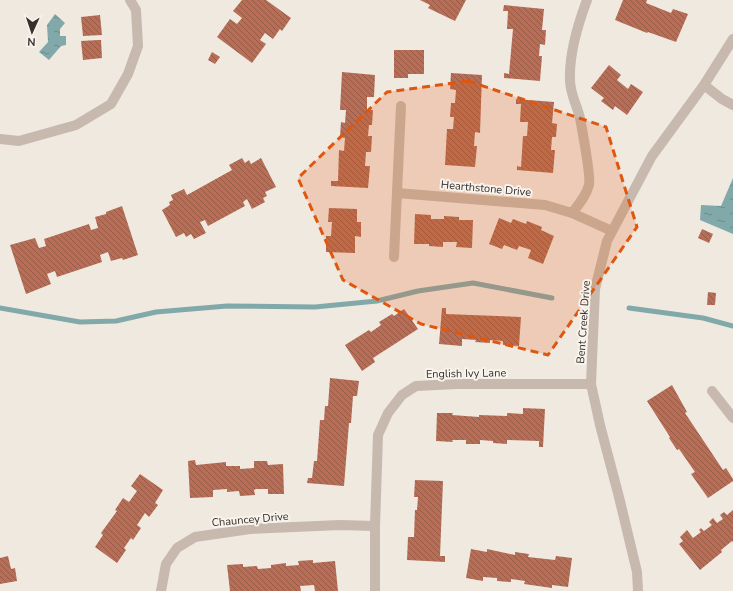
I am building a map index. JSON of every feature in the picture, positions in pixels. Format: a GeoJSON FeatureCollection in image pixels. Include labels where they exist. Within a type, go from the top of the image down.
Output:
{"type":"FeatureCollection","features":[{"type":"Feature","properties":{"kind":"street"},"geometry":{"type":"LineString","coordinates":[[0,139],[19,141],[76,125],[111,104],[128,74],[138,46],[136,10],[130,0]]}},
{"type":"Feature","properties":{"kind":"street"},"geometry":{"type":"LineString","coordinates":[[572,213],[584,198],[589,183],[580,118],[572,96],[570,80],[575,42],[587,0]]}},
{"type":"Feature","properties":{"kind":"street","name":"Bent Creek Drive"},"geometry":{"type":"LineString","coordinates":[[638,591],[637,572],[600,425],[592,384],[595,289],[607,241],[652,156],[704,85],[733,39]]}},
{"type":"Feature","properties":{"kind":"street"},"geometry":{"type":"LineString","coordinates":[[704,85],[722,99],[733,105]]}},
{"type":"Feature","properties":{"kind":"street"},"geometry":{"type":"LineString","coordinates":[[394,257],[401,106]]}},
{"type":"Feature","properties":{"kind":"street","name":"Hearthstone Drive"},"geometry":{"type":"LineString","coordinates":[[398,193],[545,205],[572,213],[612,231]]}},
{"type":"Feature","properties":{"kind":"street","name":"English Ivy Lane"},"geometry":{"type":"LineString","coordinates":[[375,591],[375,526],[378,435],[388,413],[402,395],[416,386],[456,384],[592,384]]}},
{"type":"Feature","properties":{"kind":"street"},"geometry":{"type":"LineString","coordinates":[[712,391],[733,418]]}},
{"type":"Feature","properties":{"kind":"street","name":"Chauncey Drive"},"geometry":{"type":"LineString","coordinates":[[161,591],[166,564],[177,548],[195,537],[250,529],[375,526]]}},
{"type":"Feature","properties":{"kind":"highlighted area"},"geometry":{"type":"Polygon","coordinates":[[[468,81],[606,127],[637,227],[548,355],[421,324],[343,280],[298,178],[387,92],[468,81]]]}},
{"type":"Feature","properties":{"kind":"water"},"geometry":{"type":"Polygon","coordinates":[[[55,14],[65,23],[60,29],[60,36],[66,36],[66,45],[61,46],[49,60],[39,52],[48,42],[47,25],[55,14]]]}},
{"type":"Feature","properties":{"kind":"water"},"geometry":{"type":"Polygon","coordinates":[[[733,178],[733,234],[700,220],[701,205],[721,206],[733,178]]]}},
{"type":"Feature","properties":{"kind":"building"},"geometry":{"type":"Polygon","coordinates":[[[242,0],[266,0],[291,18],[282,31],[280,29],[273,39],[265,33],[260,40],[266,44],[252,63],[217,37],[230,19],[237,24],[242,18],[233,11],[242,0]]]}},
{"type":"Feature","properties":{"kind":"building"},"geometry":{"type":"Polygon","coordinates":[[[420,0],[466,0],[455,21],[428,8],[430,5],[420,0]]]}},
{"type":"Feature","properties":{"kind":"building"},"geometry":{"type":"Polygon","coordinates":[[[623,0],[647,0],[646,3],[671,13],[673,9],[688,14],[676,42],[648,32],[647,33],[615,20],[623,0]]]}},
{"type":"Feature","properties":{"kind":"building"},"geometry":{"type":"Polygon","coordinates":[[[504,5],[544,9],[542,30],[546,30],[545,45],[540,44],[539,56],[542,56],[540,81],[504,78],[504,73],[509,74],[513,29],[507,29],[508,11],[503,11],[504,5]]]}},
{"type":"Feature","properties":{"kind":"building"},"geometry":{"type":"Polygon","coordinates":[[[100,15],[102,35],[83,36],[81,17],[100,15]]]}},
{"type":"Feature","properties":{"kind":"building"},"geometry":{"type":"Polygon","coordinates":[[[101,40],[102,58],[83,60],[81,41],[101,40]]]}},
{"type":"Feature","properties":{"kind":"building"},"geometry":{"type":"Polygon","coordinates":[[[394,50],[424,50],[424,74],[408,74],[408,78],[394,78],[394,50]]]}},
{"type":"Feature","properties":{"kind":"building"},"geometry":{"type":"Polygon","coordinates":[[[212,52],[220,57],[215,64],[208,60],[212,52]]]}},
{"type":"Feature","properties":{"kind":"building"},"geometry":{"type":"Polygon","coordinates":[[[609,65],[621,75],[617,80],[628,89],[631,84],[643,92],[627,115],[615,106],[613,110],[601,101],[604,98],[591,88],[609,65]]]}},
{"type":"Feature","properties":{"kind":"building"},"geometry":{"type":"Polygon","coordinates":[[[342,72],[375,75],[374,97],[367,97],[367,110],[373,110],[372,125],[369,125],[368,136],[372,136],[371,152],[366,152],[365,166],[370,166],[368,188],[331,186],[331,181],[338,181],[339,150],[344,151],[345,138],[340,137],[341,122],[345,123],[346,110],[340,110],[342,72]]]}},
{"type":"Feature","properties":{"kind":"building"},"geometry":{"type":"Polygon","coordinates":[[[451,73],[482,75],[480,133],[475,132],[474,146],[477,146],[475,167],[445,165],[447,129],[453,129],[454,117],[450,117],[451,103],[455,103],[456,90],[450,89],[451,73]]]}},
{"type":"Feature","properties":{"kind":"building"},"geometry":{"type":"Polygon","coordinates":[[[516,99],[554,102],[552,123],[557,124],[556,137],[552,137],[551,150],[555,150],[553,173],[517,170],[517,166],[521,167],[523,136],[527,136],[528,122],[520,122],[521,104],[516,104],[516,99]]]}},
{"type":"Feature","properties":{"kind":"building"},"geometry":{"type":"Polygon","coordinates":[[[242,158],[245,163],[249,160],[251,164],[261,158],[276,187],[265,192],[267,196],[263,198],[265,202],[252,209],[247,199],[243,202],[245,206],[208,226],[205,220],[200,222],[206,233],[194,239],[191,234],[186,237],[184,233],[176,237],[162,210],[170,205],[169,202],[173,200],[171,195],[184,189],[187,195],[232,170],[229,165],[242,158]]]}},
{"type":"Feature","properties":{"kind":"building"},"geometry":{"type":"Polygon","coordinates":[[[122,206],[138,255],[123,260],[122,258],[111,261],[108,252],[100,255],[102,262],[57,277],[55,271],[47,274],[51,284],[26,294],[10,245],[35,238],[39,248],[46,246],[44,239],[89,224],[91,230],[98,228],[95,217],[106,214],[106,212],[122,206]]]}},
{"type":"Feature","properties":{"kind":"building"},"geometry":{"type":"Polygon","coordinates":[[[329,208],[357,209],[357,222],[361,222],[361,237],[355,236],[355,253],[326,252],[326,236],[331,236],[332,222],[328,222],[329,208]]]}},
{"type":"Feature","properties":{"kind":"building"},"geometry":{"type":"Polygon","coordinates":[[[415,214],[431,215],[431,219],[444,219],[444,216],[459,217],[459,220],[473,220],[472,248],[456,247],[457,242],[443,242],[443,247],[429,246],[429,244],[414,244],[415,214]]]}},
{"type":"Feature","properties":{"kind":"building"},"geometry":{"type":"Polygon","coordinates":[[[499,218],[511,223],[513,219],[526,224],[527,221],[542,227],[541,230],[554,236],[543,264],[528,258],[531,250],[519,246],[517,250],[504,245],[502,249],[489,244],[499,218]]]}},
{"type":"Feature","properties":{"kind":"building"},"geometry":{"type":"Polygon","coordinates":[[[702,229],[713,234],[709,243],[698,238],[702,229]]]}},
{"type":"Feature","properties":{"kind":"building"},"geometry":{"type":"Polygon","coordinates":[[[708,292],[716,293],[715,305],[707,305],[708,292]]]}},
{"type":"Feature","properties":{"kind":"building"},"geometry":{"type":"Polygon","coordinates":[[[442,308],[446,308],[446,314],[521,317],[519,346],[503,345],[503,341],[490,340],[490,343],[462,339],[462,346],[439,344],[442,308]]]}},
{"type":"Feature","properties":{"kind":"building"},"geometry":{"type":"Polygon","coordinates":[[[404,309],[418,329],[373,358],[375,362],[362,371],[345,345],[369,330],[371,332],[381,325],[379,322],[392,314],[394,316],[404,309]]]}},
{"type":"Feature","properties":{"kind":"building"},"geometry":{"type":"Polygon","coordinates":[[[330,378],[359,381],[357,396],[353,396],[351,423],[349,423],[344,486],[307,483],[308,478],[312,478],[314,461],[317,461],[320,420],[324,420],[325,406],[328,406],[330,378]]]}},
{"type":"Feature","properties":{"kind":"building"},"geometry":{"type":"Polygon","coordinates":[[[672,385],[687,412],[685,413],[723,470],[726,468],[733,479],[733,481],[708,498],[691,474],[695,472],[679,449],[677,450],[647,401],[672,385]]]}},
{"type":"Feature","properties":{"kind":"building"},"geometry":{"type":"Polygon","coordinates":[[[523,408],[545,409],[543,447],[539,447],[539,441],[507,440],[507,444],[480,440],[480,444],[466,444],[466,440],[452,440],[453,442],[436,441],[437,413],[453,413],[452,415],[479,417],[479,415],[507,416],[507,413],[523,414],[523,408]]]}},
{"type":"Feature","properties":{"kind":"building"},"geometry":{"type":"Polygon","coordinates":[[[195,460],[196,465],[226,462],[226,466],[240,466],[240,469],[254,468],[254,461],[267,461],[268,465],[283,464],[284,494],[268,494],[268,489],[256,489],[254,490],[255,495],[240,496],[239,491],[227,492],[227,489],[213,490],[213,497],[190,498],[188,461],[195,460]]]}},
{"type":"Feature","properties":{"kind":"building"},"geometry":{"type":"Polygon","coordinates":[[[140,474],[163,490],[155,503],[158,505],[149,517],[145,513],[137,525],[141,528],[133,540],[131,538],[124,548],[126,550],[117,563],[95,547],[103,535],[101,533],[117,511],[115,510],[123,498],[129,502],[137,491],[131,486],[140,474]]]}},
{"type":"Feature","properties":{"kind":"building"},"geometry":{"type":"Polygon","coordinates":[[[415,480],[443,481],[440,556],[445,556],[445,562],[407,560],[408,537],[414,537],[415,510],[417,510],[418,497],[414,497],[415,480]]]}},
{"type":"Feature","properties":{"kind":"building"},"geometry":{"type":"Polygon","coordinates":[[[733,510],[733,542],[732,541],[721,550],[722,552],[700,570],[679,544],[683,541],[680,537],[687,530],[693,538],[701,532],[699,530],[701,528],[704,531],[712,525],[709,522],[713,518],[717,523],[723,519],[720,515],[724,512],[727,515],[733,510]]]}},
{"type":"Feature","properties":{"kind":"building"},"geometry":{"type":"Polygon","coordinates":[[[471,549],[487,552],[487,549],[515,555],[515,552],[529,554],[528,557],[555,560],[556,556],[572,558],[568,587],[552,585],[552,588],[524,584],[525,581],[511,579],[511,582],[497,581],[497,578],[483,577],[483,581],[466,578],[471,549]]]}},
{"type":"Feature","properties":{"kind":"building"},"geometry":{"type":"Polygon","coordinates":[[[8,556],[11,569],[15,568],[17,581],[0,584],[0,558],[8,556]]]}},
{"type":"Feature","properties":{"kind":"building"},"geometry":{"type":"Polygon","coordinates":[[[313,560],[313,563],[335,561],[338,591],[315,591],[314,585],[300,586],[301,591],[230,591],[227,565],[243,564],[243,567],[257,566],[258,569],[271,568],[271,565],[286,563],[286,566],[299,565],[298,561],[313,560]]]}},
{"type":"Feature","properties":{"kind":"waterway"},"geometry":{"type":"LineString","coordinates":[[0,308],[80,322],[116,321],[156,312],[227,306],[315,307],[377,301],[418,291],[473,283],[552,298]]}},
{"type":"Feature","properties":{"kind":"waterway"},"geometry":{"type":"LineString","coordinates":[[629,308],[703,318],[733,326]]}}]}
